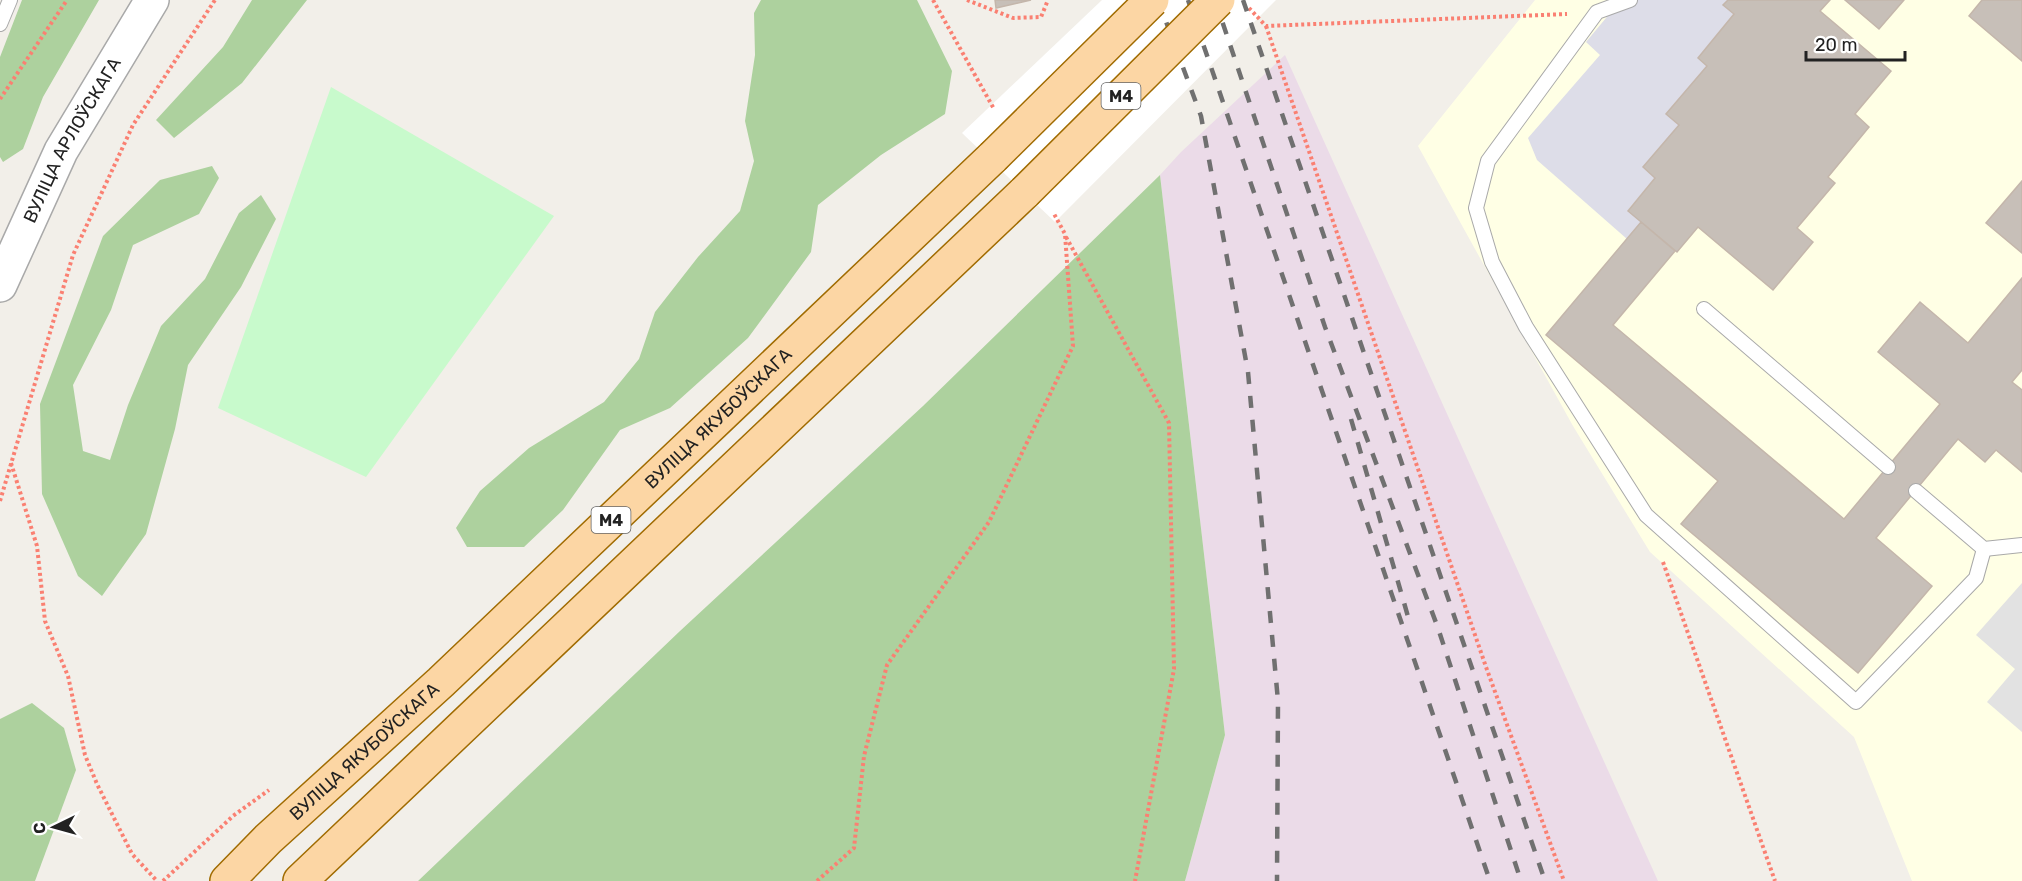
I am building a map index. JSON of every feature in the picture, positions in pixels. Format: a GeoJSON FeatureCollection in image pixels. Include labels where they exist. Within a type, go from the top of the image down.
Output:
{"type":"FeatureCollection","features":[{"type":"Feature","properties":{"kind":"main road","name":"ВУЛІЦА ЯКУБОЎСКАГА"},"geometry":{"type":"LineString","coordinates":[[227,881],[268,839],[449,674],[993,157],[1152,0]]}},
{"type":"Feature","properties":{"kind":"main road","name":"М4"},"geometry":{"type":"LineString","coordinates":[[300,881],[1036,198],[1218,0]]}},
{"type":"Feature","properties":{"kind":"street","name":"ВУЛІЦА АРЛОЎСКАГА"},"geometry":{"type":"LineString","coordinates":[[0,285],[61,152],[152,0]]}},
{"type":"Feature","properties":{"kind":"lane"},"geometry":{"type":"LineString","coordinates":[[0,24],[10,0]]}},
{"type":"Feature","properties":{"kind":"lane"},"geometry":{"type":"LineString","coordinates":[[1630,0],[1597,12],[1488,161],[1476,208],[1491,262],[1526,327],[1646,516],[1856,702],[1976,578],[1984,549]]}},
{"type":"Feature","properties":{"kind":"lane"},"geometry":{"type":"LineString","coordinates":[[1704,309],[1888,467]]}},
{"type":"Feature","properties":{"kind":"lane"},"geometry":{"type":"LineString","coordinates":[[1916,491],[1984,549],[2022,545]]}},
{"type":"Feature","properties":{"kind":"path"},"geometry":{"type":"LineString","coordinates":[[0,99],[67,0]]}},
{"type":"Feature","properties":{"kind":"path"},"geometry":{"type":"LineString","coordinates":[[0,501],[74,255],[133,125],[215,0]]}},
{"type":"Feature","properties":{"kind":"path"},"geometry":{"type":"LineString","coordinates":[[933,0],[996,112]]}},
{"type":"Feature","properties":{"kind":"path"},"geometry":{"type":"LineString","coordinates":[[967,0],[1013,18],[1041,17],[1048,0]]}},
{"type":"Feature","properties":{"kind":"path"},"geometry":{"type":"LineString","coordinates":[[1243,1],[1266,26],[1486,667],[1564,881]]}},
{"type":"Feature","properties":{"kind":"path"},"geometry":{"type":"LineString","coordinates":[[1266,26],[1597,12]]}},
{"type":"Feature","properties":{"kind":"path"},"geometry":{"type":"LineString","coordinates":[[1036,198],[1065,234],[1169,423],[1174,669],[1135,881]]}},
{"type":"Feature","properties":{"kind":"path"},"geometry":{"type":"LineString","coordinates":[[817,881],[854,848],[864,756],[887,666],[989,522],[1073,346],[1065,234]]}},
{"type":"Feature","properties":{"kind":"path"},"geometry":{"type":"LineString","coordinates":[[11,463],[37,546],[45,621],[68,676],[85,755],[132,854],[157,881]]}},
{"type":"Feature","properties":{"kind":"path"},"geometry":{"type":"LineString","coordinates":[[1646,516],[1776,881]]}},
{"type":"Feature","properties":{"kind":"shaded area"},"geometry":{"type":"Polygon","coordinates":[[[1535,0],[2022,0],[2022,881],[1912,881],[1854,737],[1650,552],[1573,426],[1418,146],[1535,0]]]}},
{"type":"Feature","properties":{"kind":"shaded area"},"geometry":{"type":"Polygon","coordinates":[[[1621,0],[1728,0],[1724,5],[1734,14],[1698,58],[1707,66],[1667,114],[1679,125],[1643,167],[1655,178],[1628,210],[1641,222],[1627,239],[1537,160],[1528,138],[1600,55],[1586,42],[1621,0]]]}},
{"type":"Feature","properties":{"kind":"shaded area"},"geometry":{"type":"Polygon","coordinates":[[[1285,55],[1658,881],[1185,881],[1225,735],[1160,175],[1181,152],[1285,55]]]}},
{"type":"Feature","properties":{"kind":"shaded area"},"geometry":{"type":"Polygon","coordinates":[[[2022,583],[2022,732],[1987,702],[2015,669],[1976,635],[2022,583]]]}},
{"type":"Feature","properties":{"kind":"green space"},"geometry":{"type":"Polygon","coordinates":[[[22,0],[99,0],[43,97],[23,149],[3,162],[0,157],[0,57],[22,0]]]}},
{"type":"Feature","properties":{"kind":"green space"},"geometry":{"type":"Polygon","coordinates":[[[252,0],[307,0],[242,83],[174,138],[156,120],[223,47],[252,0]]]}},
{"type":"Feature","properties":{"kind":"green space"},"geometry":{"type":"Polygon","coordinates":[[[761,0],[917,0],[952,71],[945,114],[881,155],[818,205],[811,252],[748,338],[670,408],[620,430],[563,510],[524,547],[467,547],[456,528],[480,491],[529,448],[604,402],[639,359],[655,312],[698,257],[740,211],[754,161],[745,121],[755,55],[754,13],[761,0]]]}},
{"type":"Feature","properties":{"kind":"green space"},"geometry":{"type":"Polygon","coordinates":[[[331,87],[554,216],[366,477],[218,408],[331,87]]]}},
{"type":"Feature","properties":{"kind":"green space"},"geometry":{"type":"Polygon","coordinates":[[[212,166],[219,178],[199,214],[133,245],[111,310],[73,385],[83,451],[110,460],[128,405],[161,326],[205,279],[239,213],[261,195],[276,219],[241,287],[188,365],[175,429],[146,534],[102,596],[78,576],[42,494],[40,404],[103,236],[160,180],[212,166]]]}},
{"type":"Feature","properties":{"kind":"green space"},"geometry":{"type":"Polygon","coordinates":[[[1160,175],[1225,735],[1185,881],[418,881],[680,631],[923,406],[1160,175]]]}},
{"type":"Feature","properties":{"kind":"green space"},"geometry":{"type":"Polygon","coordinates":[[[32,703],[64,728],[76,770],[35,881],[0,881],[0,719],[32,703]]]}},
{"type":"Feature","properties":{"kind":"pier"},"geometry":{"type":"Polygon","coordinates":[[[1102,0],[1276,0],[1055,222],[962,133],[1102,0]]]}},
{"type":"Feature","properties":{"kind":"building"},"geometry":{"type":"Polygon","coordinates":[[[995,0],[1031,0],[996,8],[995,0]]]}},
{"type":"Feature","properties":{"kind":"building"},"geometry":{"type":"Polygon","coordinates":[[[1728,0],[1830,0],[1820,11],[1891,71],[1855,114],[1869,127],[1828,177],[1835,183],[1797,228],[1813,242],[1773,290],[1698,227],[1677,252],[1628,211],[1655,178],[1643,167],[1679,125],[1666,114],[1707,66],[1698,58],[1734,14],[1723,5],[1728,0]]]}},
{"type":"Feature","properties":{"kind":"building"},"geometry":{"type":"Polygon","coordinates":[[[1845,0],[1904,0],[1879,29],[1845,0]]]}},
{"type":"Feature","properties":{"kind":"building"},"geometry":{"type":"Polygon","coordinates":[[[1982,0],[2022,0],[2022,61],[1969,16],[1982,0]]]}},
{"type":"Feature","properties":{"kind":"building"},"geometry":{"type":"Polygon","coordinates":[[[2022,181],[2022,253],[1986,223],[2022,181]]]}},
{"type":"Feature","properties":{"kind":"building"},"geometry":{"type":"Polygon","coordinates":[[[1641,222],[1675,251],[1613,325],[1844,519],[1940,404],[1878,352],[1920,302],[1968,343],[2022,278],[2022,370],[2012,382],[2022,390],[2022,472],[1996,450],[1985,462],[1958,439],[1876,538],[1932,586],[1858,673],[1681,524],[1718,481],[1546,335],[1641,222]]]}},
{"type":"Feature","properties":{"kind":"railway"},"geometry":{"type":"LineString","coordinates":[[1158,0],[1201,116],[1248,372],[1278,701],[1277,881]]}},
{"type":"Feature","properties":{"kind":"railway"},"geometry":{"type":"LineString","coordinates":[[1188,0],[1490,881]]}},
{"type":"Feature","properties":{"kind":"railway"},"geometry":{"type":"LineString","coordinates":[[1215,0],[1325,327],[1438,628],[1521,881]]}},
{"type":"Feature","properties":{"kind":"railway"},"geometry":{"type":"LineString","coordinates":[[1243,0],[1545,881]]}},
{"type":"Feature","properties":{"kind":"railway"},"geometry":{"type":"LineString","coordinates":[[1351,419],[1409,620]]}}]}
